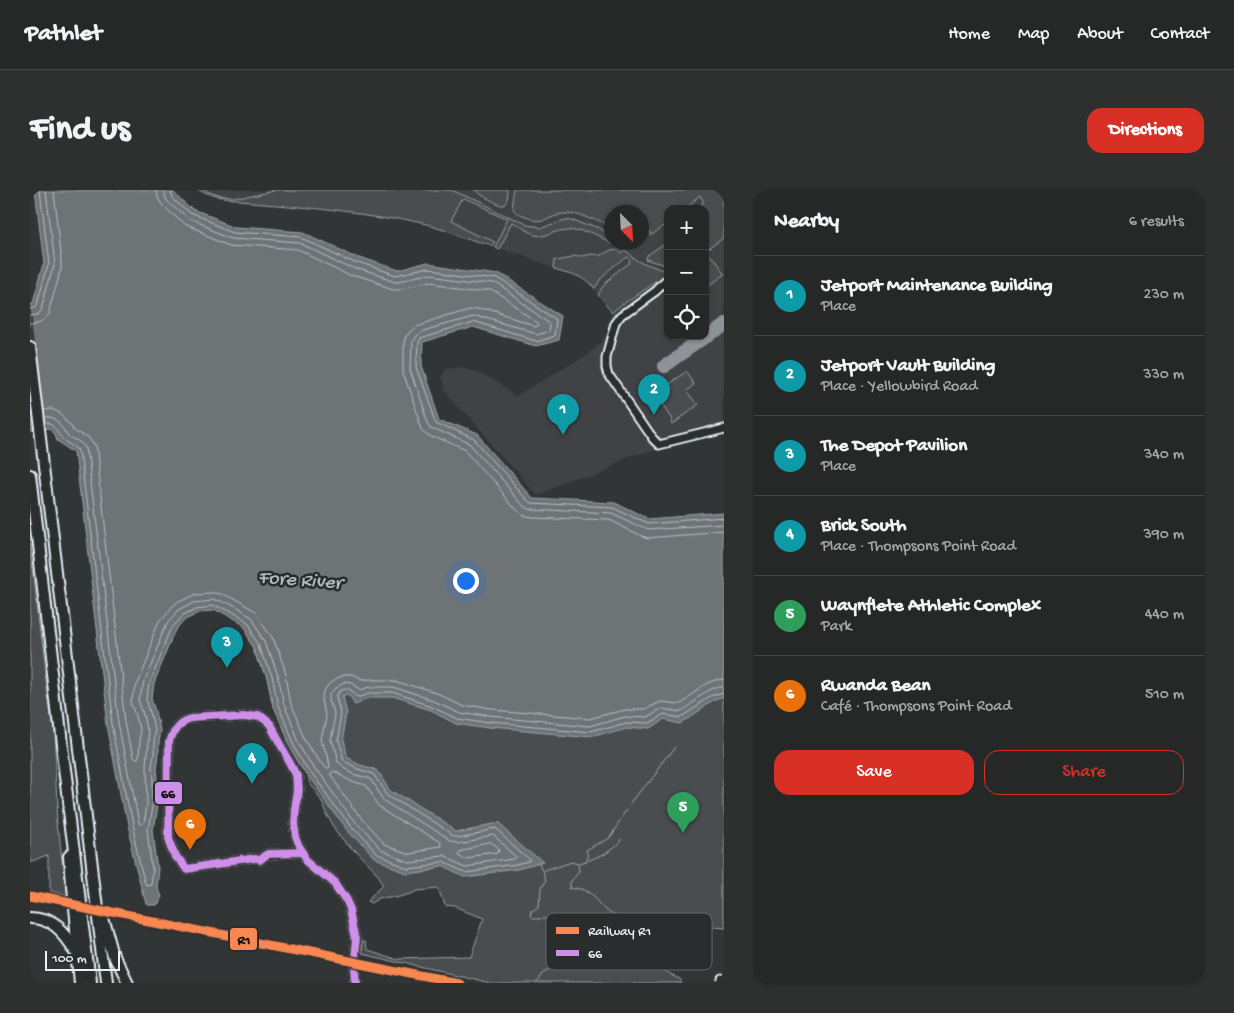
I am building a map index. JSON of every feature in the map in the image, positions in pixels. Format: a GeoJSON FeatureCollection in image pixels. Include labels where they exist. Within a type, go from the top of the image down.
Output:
{"type":"FeatureCollection","features":[{"type":"Feature","properties":{"kind":"highway"},"geometry":{"type":"LineString","coordinates":[[30,347],[90,851],[103,927],[106,983]]}},
{"type":"Feature","properties":{"kind":"highway"},"geometry":{"type":"LineString","coordinates":[[30,475],[64,771],[79,924],[90,983]]}},
{"type":"Feature","properties":{"kind":"highway"},"geometry":{"type":"LineString","coordinates":[[30,918],[40,918],[48,921],[59,929],[77,954]]}},
{"type":"Feature","properties":{"kind":"highway"},"geometry":{"type":"LineString","coordinates":[[79,924],[77,954],[80,983]]}},
{"type":"Feature","properties":{"kind":"highway"},"geometry":{"type":"LineString","coordinates":[[103,927],[114,958],[127,983]]}},
{"type":"Feature","properties":{"kind":"street"},"geometry":{"type":"LineString","coordinates":[[664,282],[656,291],[622,316],[616,323],[607,357],[607,366],[610,374],[652,437],[659,444],[724,428]]}},
{"type":"Feature","properties":{"kind":"street"},"geometry":{"type":"LineString","coordinates":[[302,853],[268,854],[260,860],[254,859],[184,869],[175,856],[168,837],[169,741],[172,730],[176,725],[182,720],[190,718],[244,714],[258,717],[269,726],[296,775],[297,790],[293,823],[296,840],[307,859],[335,883],[351,910],[357,936],[354,968],[355,983]]}},
{"type":"Feature","properties":{"kind":"shaded area"},"geometry":{"type":"Polygon","coordinates":[[[197,190],[724,190],[724,433],[671,444],[536,495],[445,392],[440,377],[446,369],[462,367],[477,371],[518,396],[584,355],[605,338],[613,312],[586,280],[577,275],[423,224],[336,209],[216,200],[197,190]]]}},
{"type":"Feature","properties":{"kind":"shaded area"},"geometry":{"type":"Polygon","coordinates":[[[197,190],[202,190],[218,198],[233,199],[276,190],[452,190],[525,225],[539,227],[565,218],[572,219],[604,233],[604,240],[575,228],[537,236],[511,223],[497,249],[493,247],[507,219],[463,199],[451,221],[493,242],[490,246],[421,224],[376,215],[330,209],[221,200],[207,196],[197,190]]]}},
{"type":"Feature","properties":{"kind":"shaded area"},"geometry":{"type":"Polygon","coordinates":[[[473,190],[510,190],[509,200],[505,204],[499,205],[483,198],[473,190]]]}},
{"type":"Feature","properties":{"kind":"shaded area"},"geometry":{"type":"Polygon","coordinates":[[[517,190],[724,190],[724,238],[709,249],[709,205],[702,205],[703,202],[700,197],[690,205],[664,205],[664,226],[650,235],[649,205],[604,205],[604,225],[584,216],[568,212],[557,213],[535,220],[529,219],[518,214],[514,209],[517,190]]]}},
{"type":"Feature","properties":{"kind":"shaded area"},"geometry":{"type":"Polygon","coordinates":[[[664,246],[664,266],[648,260],[649,256],[664,246]]]}},
{"type":"Feature","properties":{"kind":"shaded area"},"geometry":{"type":"Polygon","coordinates":[[[609,250],[617,250],[621,253],[624,250],[646,264],[663,271],[664,279],[661,278],[613,312],[598,295],[603,286],[631,264],[632,260],[628,257],[599,281],[594,289],[577,275],[556,268],[557,259],[575,256],[583,258],[597,257],[609,250]]]}},
{"type":"Feature","properties":{"kind":"shaded area"},"geometry":{"type":"Polygon","coordinates":[[[709,255],[723,274],[709,284],[709,255]]]}},
{"type":"Feature","properties":{"kind":"shaded area"},"geometry":{"type":"Polygon","coordinates":[[[687,371],[696,383],[687,390],[698,405],[671,424],[653,394],[687,371]]]}},
{"type":"Feature","properties":{"kind":"shaded area"},"geometry":{"type":"Polygon","coordinates":[[[30,543],[53,731],[58,824],[66,897],[49,893],[49,856],[30,863],[30,543]]]}},
{"type":"Feature","properties":{"kind":"shaded area"},"geometry":{"type":"Polygon","coordinates":[[[724,627],[724,928],[712,927],[712,913],[546,913],[546,970],[665,970],[679,979],[681,983],[490,983],[362,953],[363,940],[366,940],[367,949],[399,959],[469,957],[482,919],[455,908],[445,907],[439,887],[414,889],[380,899],[372,904],[368,902],[384,886],[334,827],[321,799],[307,783],[305,773],[289,746],[273,709],[257,647],[244,628],[724,627]]]}},
{"type":"Feature","properties":{"kind":"water","name":"Fore River"},"geometry":{"type":"Polygon","coordinates":[[[35,190],[173,190],[195,211],[237,227],[303,232],[359,258],[397,271],[428,263],[496,273],[563,316],[559,340],[536,346],[473,327],[422,342],[421,366],[439,419],[477,435],[532,498],[614,502],[649,519],[724,513],[724,698],[683,723],[663,719],[648,729],[627,727],[592,737],[456,723],[431,710],[392,698],[368,698],[353,704],[348,696],[342,697],[346,713],[341,740],[346,758],[360,765],[378,770],[391,790],[456,831],[497,823],[543,863],[519,870],[465,877],[442,866],[406,871],[374,860],[347,831],[305,773],[289,746],[273,709],[257,647],[244,628],[213,610],[199,611],[186,618],[177,628],[154,684],[152,699],[160,730],[156,768],[157,805],[153,830],[158,867],[156,887],[159,895],[154,905],[147,905],[127,827],[108,724],[76,451],[58,439],[56,433],[51,429],[30,432],[30,304],[33,304],[44,264],[35,190]]]}},
{"type":"Feature","properties":{"kind":"pier"},"geometry":{"type":"Polygon","coordinates":[[[30,302],[46,432],[36,433],[30,380],[30,302]]]}},
{"type":"Feature","properties":{"kind":"waterway"},"geometry":{"type":"LineString","coordinates":[[631,804],[675,746]]}},
{"type":"Feature","properties":{"kind":"waterway"},"geometry":{"type":"LineString","coordinates":[[585,861],[588,854],[587,850],[608,838],[627,810]]}},
{"type":"Feature","properties":{"kind":"waterway"},"geometry":{"type":"LineString","coordinates":[[579,863],[602,854],[620,839]]}},
{"type":"Feature","properties":{"kind":"waterway"},"geometry":{"type":"LineString","coordinates":[[544,870],[571,861],[578,863],[579,872],[572,880],[572,887],[587,892],[609,913]]}},
{"type":"Feature","properties":{"kind":"waterway"},"geometry":{"type":"LineString","coordinates":[[538,863],[545,880],[540,889],[539,905],[532,910],[531,915],[546,915]]}},
{"type":"Feature","properties":{"kind":"waterway"},"geometry":{"type":"LineString","coordinates":[[537,983],[550,970]]}},
{"type":"Feature","properties":{"kind":"taxiway"},"geometry":{"type":"LineString","coordinates":[[664,366],[724,324]]}},
{"type":"Feature","properties":{"kind":"railway"},"geometry":{"type":"LineString","coordinates":[[315,954],[457,983]]}},
{"type":"Feature","properties":{"kind":"rail line","name":"R1"},"geometry":{"type":"LineString","coordinates":[[30,896],[457,983]]}},
{"type":"Feature","properties":{"kind":"transit line","name":"66"},"geometry":{"type":"LineString","coordinates":[[302,853],[268,854],[260,860],[254,859],[184,869],[175,856],[168,837],[169,741],[179,723],[190,718],[244,715],[258,717],[269,726],[296,775],[297,790],[293,823],[299,847],[307,859],[335,883],[351,910],[357,936],[354,968],[355,983]]}},
{"type":"Feature","properties":{"kind":"place","name":"Jetport Vault Building"},"geometry":{"type":"Point","coordinates":[654,415]}},
{"type":"Feature","properties":{"kind":"place","name":"Jetport Maintenance Building"},"geometry":{"type":"Point","coordinates":[563,435]}},
{"type":"Feature","properties":{"kind":"place","name":"The Depot Pavilion"},"geometry":{"type":"Point","coordinates":[227,668]}},
{"type":"Feature","properties":{"kind":"place","name":"Brick South"},"geometry":{"type":"Point","coordinates":[252,784]}},
{"type":"Feature","properties":{"kind":"place","name":"Waynflete Athletic Complex"},"geometry":{"type":"Point","coordinates":[683,833]}},
{"type":"Feature","properties":{"kind":"place","name":"Rwanda Bean"},"geometry":{"type":"Point","coordinates":[190,850]}}]}
